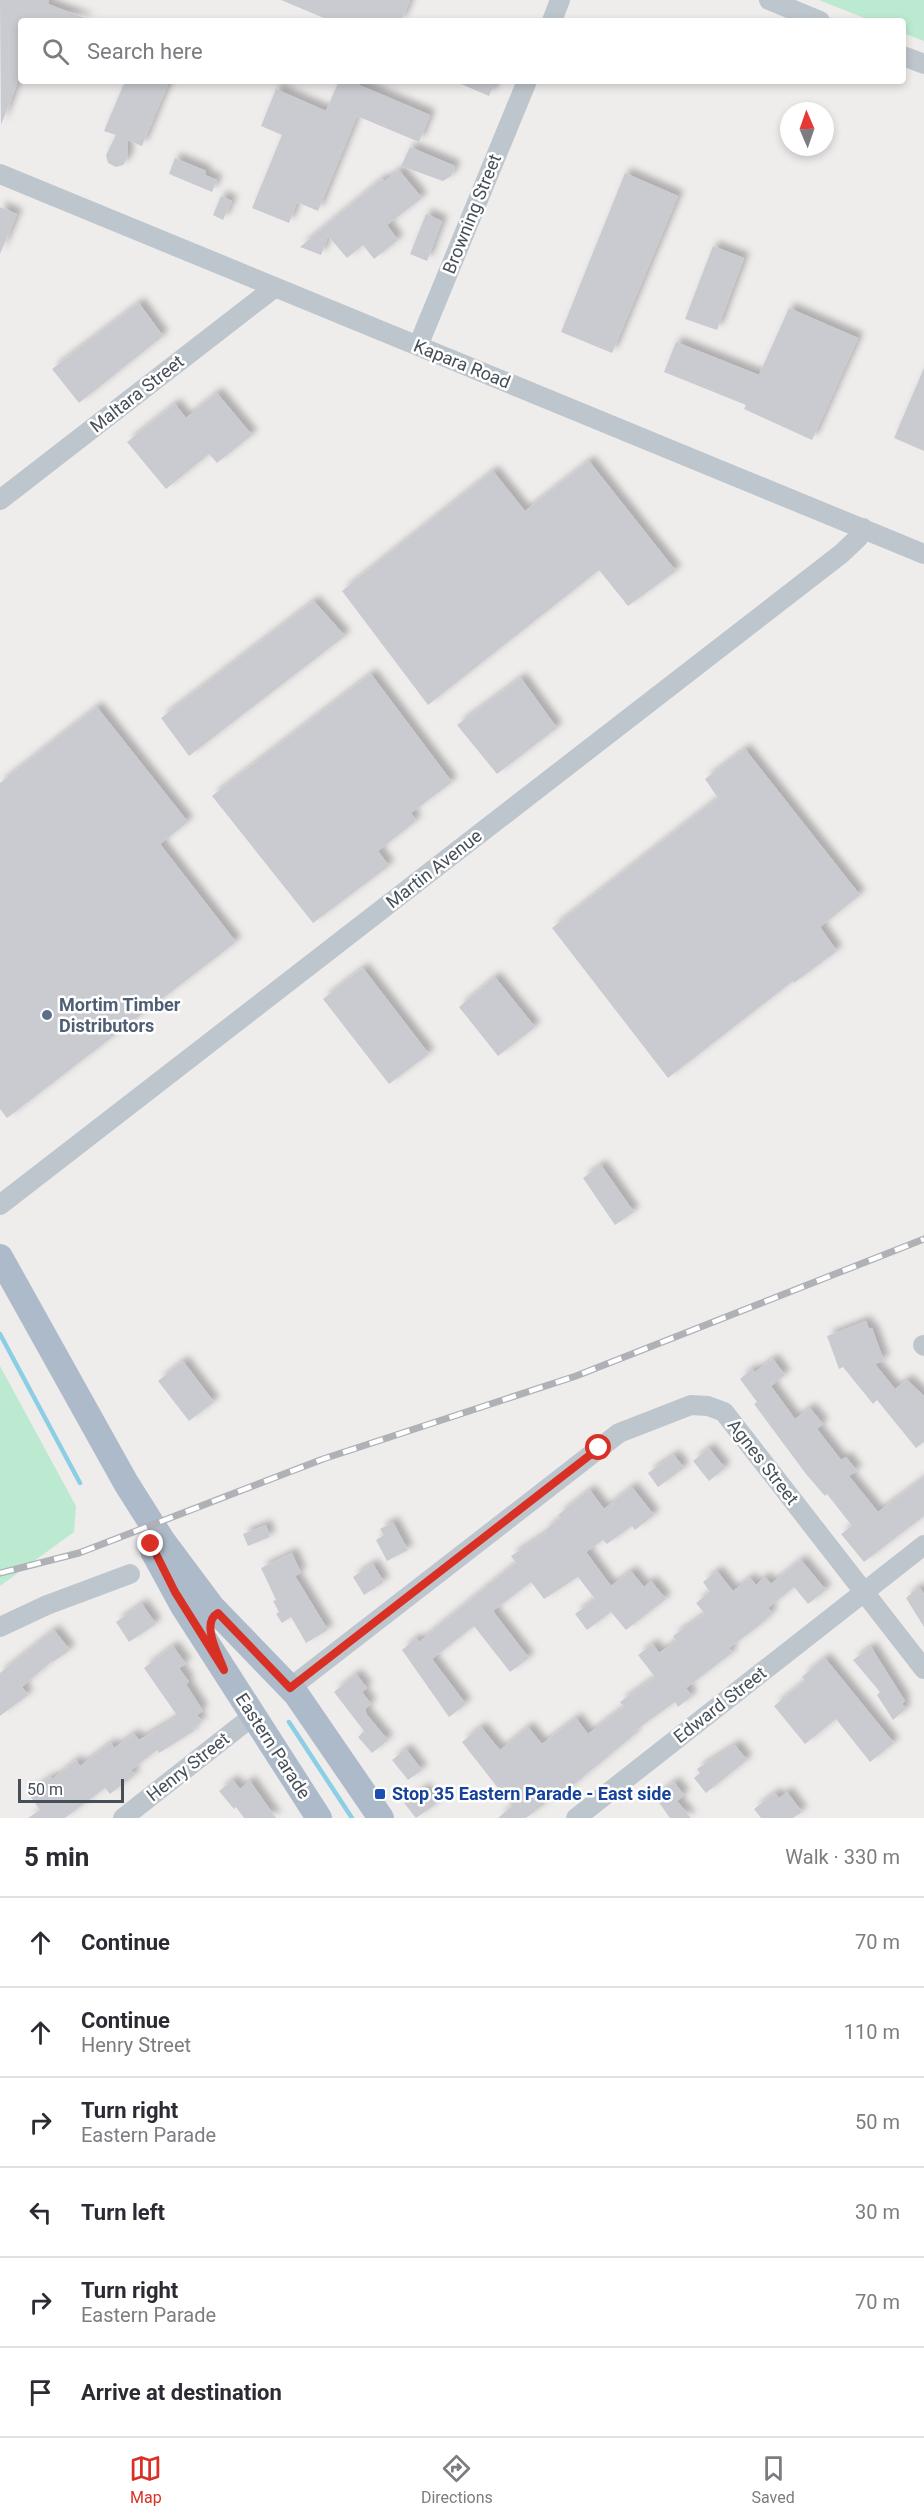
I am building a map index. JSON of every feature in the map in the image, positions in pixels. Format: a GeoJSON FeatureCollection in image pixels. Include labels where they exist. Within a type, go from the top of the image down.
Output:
{"type":"FeatureCollection","features":[{"type":"Feature","properties":{"kind":"main road","name":"Eastern Parade"},"geometry":{"type":"LineString","coordinates":[[0,1257],[126,1483],[184,1571],[218,1613],[290,1688],[381,1818]]}},
{"type":"Feature","properties":{"kind":"main road","name":"Eastern Parade"},"geometry":{"type":"LineString","coordinates":[[126,1483],[166,1575],[319,1818]]}},
{"type":"Feature","properties":{"kind":"main road"},"geometry":{"type":"LineString","coordinates":[[218,1613],[213,1616],[210,1625],[224,1670]]}},
{"type":"Feature","properties":{"kind":"street"},"geometry":{"type":"LineString","coordinates":[[553,18],[560,0]]}},
{"type":"Feature","properties":{"kind":"street"},"geometry":{"type":"LineString","coordinates":[[770,0],[813,18]]}},
{"type":"Feature","properties":{"kind":"street"},"geometry":{"type":"LineString","coordinates":[[906,57],[924,64]]}},
{"type":"Feature","properties":{"kind":"street","name":"Browning Street"},"geometry":{"type":"LineString","coordinates":[[418,346],[526,84]]}},
{"type":"Feature","properties":{"kind":"street","name":"Kapara Road"},"geometry":{"type":"LineString","coordinates":[[0,174],[924,554]]}},
{"type":"Feature","properties":{"kind":"street","name":"Maltara Street"},"geometry":{"type":"LineString","coordinates":[[0,500],[274,288]]}},
{"type":"Feature","properties":{"kind":"street","name":"Martin Avenue"},"geometry":{"type":"LineString","coordinates":[[0,1204],[841,554],[858,538],[863,528]]}},
{"type":"Feature","properties":{"kind":"street","name":"Agnes Street"},"geometry":{"type":"LineString","coordinates":[[290,1688],[619,1433],[691,1405],[716,1408],[724,1412],[924,1669]]}},
{"type":"Feature","properties":{"kind":"street","name":"Edward Street"},"geometry":{"type":"LineString","coordinates":[[576,1818],[924,1545]]}},
{"type":"Feature","properties":{"kind":"street"},"geometry":{"type":"LineString","coordinates":[[0,1627],[47,1605],[130,1574]]}},
{"type":"Feature","properties":{"kind":"street","name":"Henry Street"},"geometry":{"type":"LineString","coordinates":[[123,1818],[253,1716]]}},
{"type":"Feature","properties":{"kind":"green space"},"geometry":{"type":"Polygon","coordinates":[[[819,0],[924,0],[924,41],[906,34],[906,18],[864,18],[819,0]]]}},
{"type":"Feature","properties":{"kind":"green space"},"geometry":{"type":"Polygon","coordinates":[[[0,1366],[76,1506],[74,1532],[0,1586],[0,1366]]]}},
{"type":"Feature","properties":{"kind":"building"},"geometry":{"type":"Polygon","coordinates":[[[0,0],[49,0],[48,4],[85,18],[18,18],[18,82],[1,125],[0,0]]]}},
{"type":"Feature","properties":{"kind":"building"},"geometry":{"type":"Polygon","coordinates":[[[281,0],[410,0],[402,18],[324,18],[281,0]]]}},
{"type":"Feature","properties":{"kind":"building"},"geometry":{"type":"Polygon","coordinates":[[[124,84],[168,84],[142,146],[127,140],[128,157],[123,165],[116,167],[108,163],[106,155],[116,135],[104,131],[124,84]]]}},
{"type":"Feature","properties":{"kind":"building"},"geometry":{"type":"Polygon","coordinates":[[[338,84],[357,84],[430,115],[419,142],[357,116],[318,211],[297,202],[289,223],[252,208],[282,135],[261,126],[276,89],[326,111],[338,84]]]}},
{"type":"Feature","properties":{"kind":"building"},"geometry":{"type":"Polygon","coordinates":[[[461,84],[495,84],[489,96],[461,84]]]}},
{"type":"Feature","properties":{"kind":"building"},"geometry":{"type":"Polygon","coordinates":[[[410,147],[455,166],[451,176],[443,181],[401,166],[410,147]]]}},
{"type":"Feature","properties":{"kind":"building"},"geometry":{"type":"Polygon","coordinates":[[[175,158],[206,171],[205,175],[217,180],[212,192],[169,174],[175,158]]]}},
{"type":"Feature","properties":{"kind":"building"},"geometry":{"type":"Polygon","coordinates":[[[399,170],[422,198],[387,225],[398,240],[374,259],[363,245],[347,258],[328,236],[321,255],[300,247],[382,179],[385,181],[399,170]]]}},
{"type":"Feature","properties":{"kind":"building"},"geometry":{"type":"Polygon","coordinates":[[[625,173],[678,196],[612,353],[561,332],[625,173]]]}},
{"type":"Feature","properties":{"kind":"building"},"geometry":{"type":"Polygon","coordinates":[[[221,196],[232,201],[223,220],[213,215],[221,196]]]}},
{"type":"Feature","properties":{"kind":"building"},"geometry":{"type":"Polygon","coordinates":[[[0,207],[17,214],[0,254],[0,207]]]}},
{"type":"Feature","properties":{"kind":"building"},"geometry":{"type":"Polygon","coordinates":[[[426,214],[442,221],[427,261],[410,254],[426,214]]]}},
{"type":"Feature","properties":{"kind":"building"},"geometry":{"type":"Polygon","coordinates":[[[713,246],[744,258],[717,330],[685,319],[713,246]]]}},
{"type":"Feature","properties":{"kind":"building"},"geometry":{"type":"Polygon","coordinates":[[[139,303],[163,336],[79,403],[52,369],[139,303]]]}},
{"type":"Feature","properties":{"kind":"building"},"geometry":{"type":"Polygon","coordinates":[[[789,308],[858,338],[812,440],[744,409],[746,405],[664,372],[676,342],[759,375],[789,308]]]}},
{"type":"Feature","properties":{"kind":"building"},"geometry":{"type":"Polygon","coordinates":[[[924,368],[924,451],[894,438],[924,368]]]}},
{"type":"Feature","properties":{"kind":"building"},"geometry":{"type":"Polygon","coordinates":[[[217,393],[252,435],[217,463],[209,454],[166,489],[127,442],[175,404],[186,418],[217,393]]]}},
{"type":"Feature","properties":{"kind":"building"},"geometry":{"type":"Polygon","coordinates":[[[589,461],[676,571],[628,606],[599,570],[428,705],[342,591],[493,471],[525,511],[589,461]]]}},
{"type":"Feature","properties":{"kind":"building"},"geometry":{"type":"Polygon","coordinates":[[[314,601],[345,636],[189,756],[161,718],[314,601]]]}},
{"type":"Feature","properties":{"kind":"building"},"geometry":{"type":"Polygon","coordinates":[[[371,674],[452,782],[411,813],[416,821],[378,851],[389,866],[313,923],[212,796],[371,674]]]}},
{"type":"Feature","properties":{"kind":"building"},"geometry":{"type":"Polygon","coordinates":[[[521,678],[557,728],[497,774],[457,725],[521,678]]]}},
{"type":"Feature","properties":{"kind":"building"},"geometry":{"type":"Polygon","coordinates":[[[97,707],[188,822],[160,844],[236,942],[7,1118],[0,1109],[0,783],[97,707]]]}},
{"type":"Feature","properties":{"kind":"building"},"geometry":{"type":"Polygon","coordinates":[[[745,749],[860,895],[820,927],[837,951],[794,983],[793,981],[668,1078],[552,928],[718,798],[705,779],[745,749]]]}},
{"type":"Feature","properties":{"kind":"building"},"geometry":{"type":"Polygon","coordinates":[[[363,968],[429,1054],[389,1084],[323,999],[363,968]]]}},
{"type":"Feature","properties":{"kind":"building"},"geometry":{"type":"Polygon","coordinates":[[[495,977],[535,1027],[498,1056],[459,1007],[495,977]]]}},
{"type":"Feature","properties":{"kind":"building"},"geometry":{"type":"Polygon","coordinates":[[[601,1165],[634,1212],[615,1225],[583,1178],[601,1165]]]}},
{"type":"Feature","properties":{"kind":"building"},"geometry":{"type":"Polygon","coordinates":[[[866,1321],[869,1329],[872,1328],[884,1361],[875,1364],[895,1389],[907,1380],[924,1396],[924,1442],[916,1448],[877,1400],[873,1404],[843,1367],[839,1369],[827,1336],[866,1321]]]}},
{"type":"Feature","properties":{"kind":"building"},"geometry":{"type":"Polygon","coordinates":[[[773,1359],[785,1375],[771,1386],[795,1419],[810,1408],[823,1424],[817,1429],[841,1460],[846,1457],[857,1471],[849,1476],[878,1512],[924,1478],[924,1516],[864,1562],[841,1534],[852,1526],[827,1494],[825,1496],[806,1474],[754,1404],[757,1402],[740,1379],[752,1369],[755,1372],[773,1359]]]}},
{"type":"Feature","properties":{"kind":"building"},"geometry":{"type":"Polygon","coordinates":[[[183,1361],[214,1402],[189,1421],[158,1381],[183,1361]]]}},
{"type":"Feature","properties":{"kind":"building"},"geometry":{"type":"Polygon","coordinates":[[[709,1448],[725,1468],[709,1481],[693,1461],[709,1448]]]}},
{"type":"Feature","properties":{"kind":"building"},"geometry":{"type":"Polygon","coordinates":[[[674,1455],[684,1468],[658,1487],[648,1473],[674,1455]]]}},
{"type":"Feature","properties":{"kind":"building"},"geometry":{"type":"Polygon","coordinates":[[[632,1487],[654,1515],[635,1530],[632,1526],[607,1544],[603,1540],[586,1552],[611,1586],[631,1571],[644,1587],[651,1581],[666,1599],[626,1630],[611,1612],[587,1630],[575,1614],[595,1599],[578,1577],[544,1599],[531,1582],[493,1611],[529,1658],[510,1672],[474,1626],[432,1659],[466,1704],[449,1717],[402,1650],[416,1638],[419,1642],[516,1563],[511,1556],[546,1533],[544,1531],[561,1518],[558,1515],[590,1490],[604,1509],[632,1487]]]}},
{"type":"Feature","properties":{"kind":"building"},"geometry":{"type":"Polygon","coordinates":[[[393,1522],[408,1550],[387,1561],[376,1540],[384,1535],[380,1529],[393,1522]]]}},
{"type":"Feature","properties":{"kind":"building"},"geometry":{"type":"Polygon","coordinates":[[[266,1525],[270,1537],[248,1546],[243,1534],[266,1525]]]}},
{"type":"Feature","properties":{"kind":"building"},"geometry":{"type":"Polygon","coordinates":[[[292,1553],[301,1573],[295,1576],[328,1630],[306,1643],[291,1617],[282,1623],[276,1614],[279,1612],[273,1601],[276,1600],[261,1568],[292,1553]]]}},
{"type":"Feature","properties":{"kind":"building"},"geometry":{"type":"Polygon","coordinates":[[[801,1560],[826,1590],[808,1604],[794,1587],[768,1608],[772,1613],[760,1625],[729,1648],[732,1653],[686,1688],[692,1696],[678,1707],[675,1702],[633,1732],[635,1734],[559,1797],[556,1795],[526,1818],[498,1818],[512,1806],[462,1742],[481,1727],[500,1750],[528,1727],[542,1744],[576,1718],[588,1734],[624,1707],[620,1702],[655,1677],[638,1655],[653,1644],[659,1653],[676,1641],[673,1636],[705,1614],[696,1603],[710,1592],[703,1582],[717,1571],[733,1591],[750,1578],[756,1585],[765,1577],[771,1584],[801,1560]]]}},
{"type":"Feature","properties":{"kind":"building"},"geometry":{"type":"Polygon","coordinates":[[[373,1564],[384,1582],[364,1595],[353,1577],[373,1564]]]}},
{"type":"Feature","properties":{"kind":"building"},"geometry":{"type":"Polygon","coordinates":[[[919,1587],[924,1594],[924,1627],[906,1598],[919,1587]]]}},
{"type":"Feature","properties":{"kind":"building"},"geometry":{"type":"Polygon","coordinates":[[[142,1604],[156,1624],[129,1642],[116,1622],[142,1604]]]}},
{"type":"Feature","properties":{"kind":"building"},"geometry":{"type":"Polygon","coordinates":[[[54,1630],[70,1650],[52,1661],[22,1687],[28,1695],[0,1716],[0,1673],[54,1630]]]}},
{"type":"Feature","properties":{"kind":"building"},"geometry":{"type":"Polygon","coordinates":[[[173,1646],[186,1664],[179,1668],[189,1682],[186,1684],[203,1711],[197,1715],[202,1722],[192,1728],[194,1731],[159,1753],[157,1750],[131,1770],[135,1775],[110,1794],[105,1788],[65,1818],[28,1818],[40,1810],[28,1793],[51,1777],[53,1779],[76,1760],[80,1766],[111,1743],[114,1748],[134,1734],[139,1740],[176,1718],[176,1714],[144,1668],[173,1646]]]}},
{"type":"Feature","properties":{"kind":"building"},"geometry":{"type":"Polygon","coordinates":[[[871,1647],[905,1701],[902,1704],[906,1709],[893,1720],[877,1695],[880,1692],[853,1660],[871,1647]]]}},
{"type":"Feature","properties":{"kind":"building"},"geometry":{"type":"Polygon","coordinates":[[[825,1658],[894,1743],[870,1762],[836,1719],[805,1744],[774,1706],[805,1681],[802,1677],[825,1658]]]}},
{"type":"Feature","properties":{"kind":"building"},"geometry":{"type":"Polygon","coordinates":[[[356,1674],[367,1688],[362,1692],[371,1704],[365,1709],[367,1715],[388,1740],[372,1753],[358,1737],[364,1731],[334,1692],[356,1674]]]}},
{"type":"Feature","properties":{"kind":"building"},"geometry":{"type":"Polygon","coordinates":[[[735,1745],[747,1760],[706,1793],[694,1778],[700,1773],[697,1769],[735,1745]]]}},
{"type":"Feature","properties":{"kind":"building"},"geometry":{"type":"Polygon","coordinates":[[[406,1749],[422,1770],[408,1780],[392,1760],[406,1749]]]}},
{"type":"Feature","properties":{"kind":"building"},"geometry":{"type":"Polygon","coordinates":[[[233,1780],[240,1789],[250,1781],[276,1818],[244,1818],[219,1791],[233,1780]]]}},
{"type":"Feature","properties":{"kind":"building"},"geometry":{"type":"Polygon","coordinates":[[[674,1782],[684,1795],[677,1801],[691,1818],[670,1818],[655,1797],[674,1782]]]}},
{"type":"Feature","properties":{"kind":"building"},"geometry":{"type":"Polygon","coordinates":[[[424,1788],[436,1804],[416,1818],[404,1803],[424,1788]]]}},
{"type":"Feature","properties":{"kind":"building"},"geometry":{"type":"Polygon","coordinates":[[[787,1792],[802,1812],[793,1818],[761,1818],[754,1809],[775,1793],[779,1798],[787,1792]]]}},
{"type":"Feature","properties":{"kind":"waterway"},"geometry":{"type":"LineString","coordinates":[[0,1334],[80,1483]]}},
{"type":"Feature","properties":{"kind":"waterway"},"geometry":{"type":"LineString","coordinates":[[289,1722],[352,1818]]}},
{"type":"Feature","properties":{"kind":"railway"},"geometry":{"type":"LineString","coordinates":[[0,1573],[79,1553],[323,1459],[576,1376],[924,1239]]}},
{"type":"Feature","properties":{"kind":"place","name":"Mortim Timber Distributors"},"geometry":{"type":"Point","coordinates":[47,1015]}},
{"type":"Feature","properties":{"kind":"place","name":"Stop 35 Eastern Parade - East side"},"geometry":{"type":"Point","coordinates":[380,1794]}},
{"type":"Feature","properties":{"kind":"route"},"geometry":{"type":"LineString","coordinates":[[151,1544],[175,1592],[224,1670],[210,1625],[213,1616],[218,1613],[290,1688],[599,1448]]}}]}
